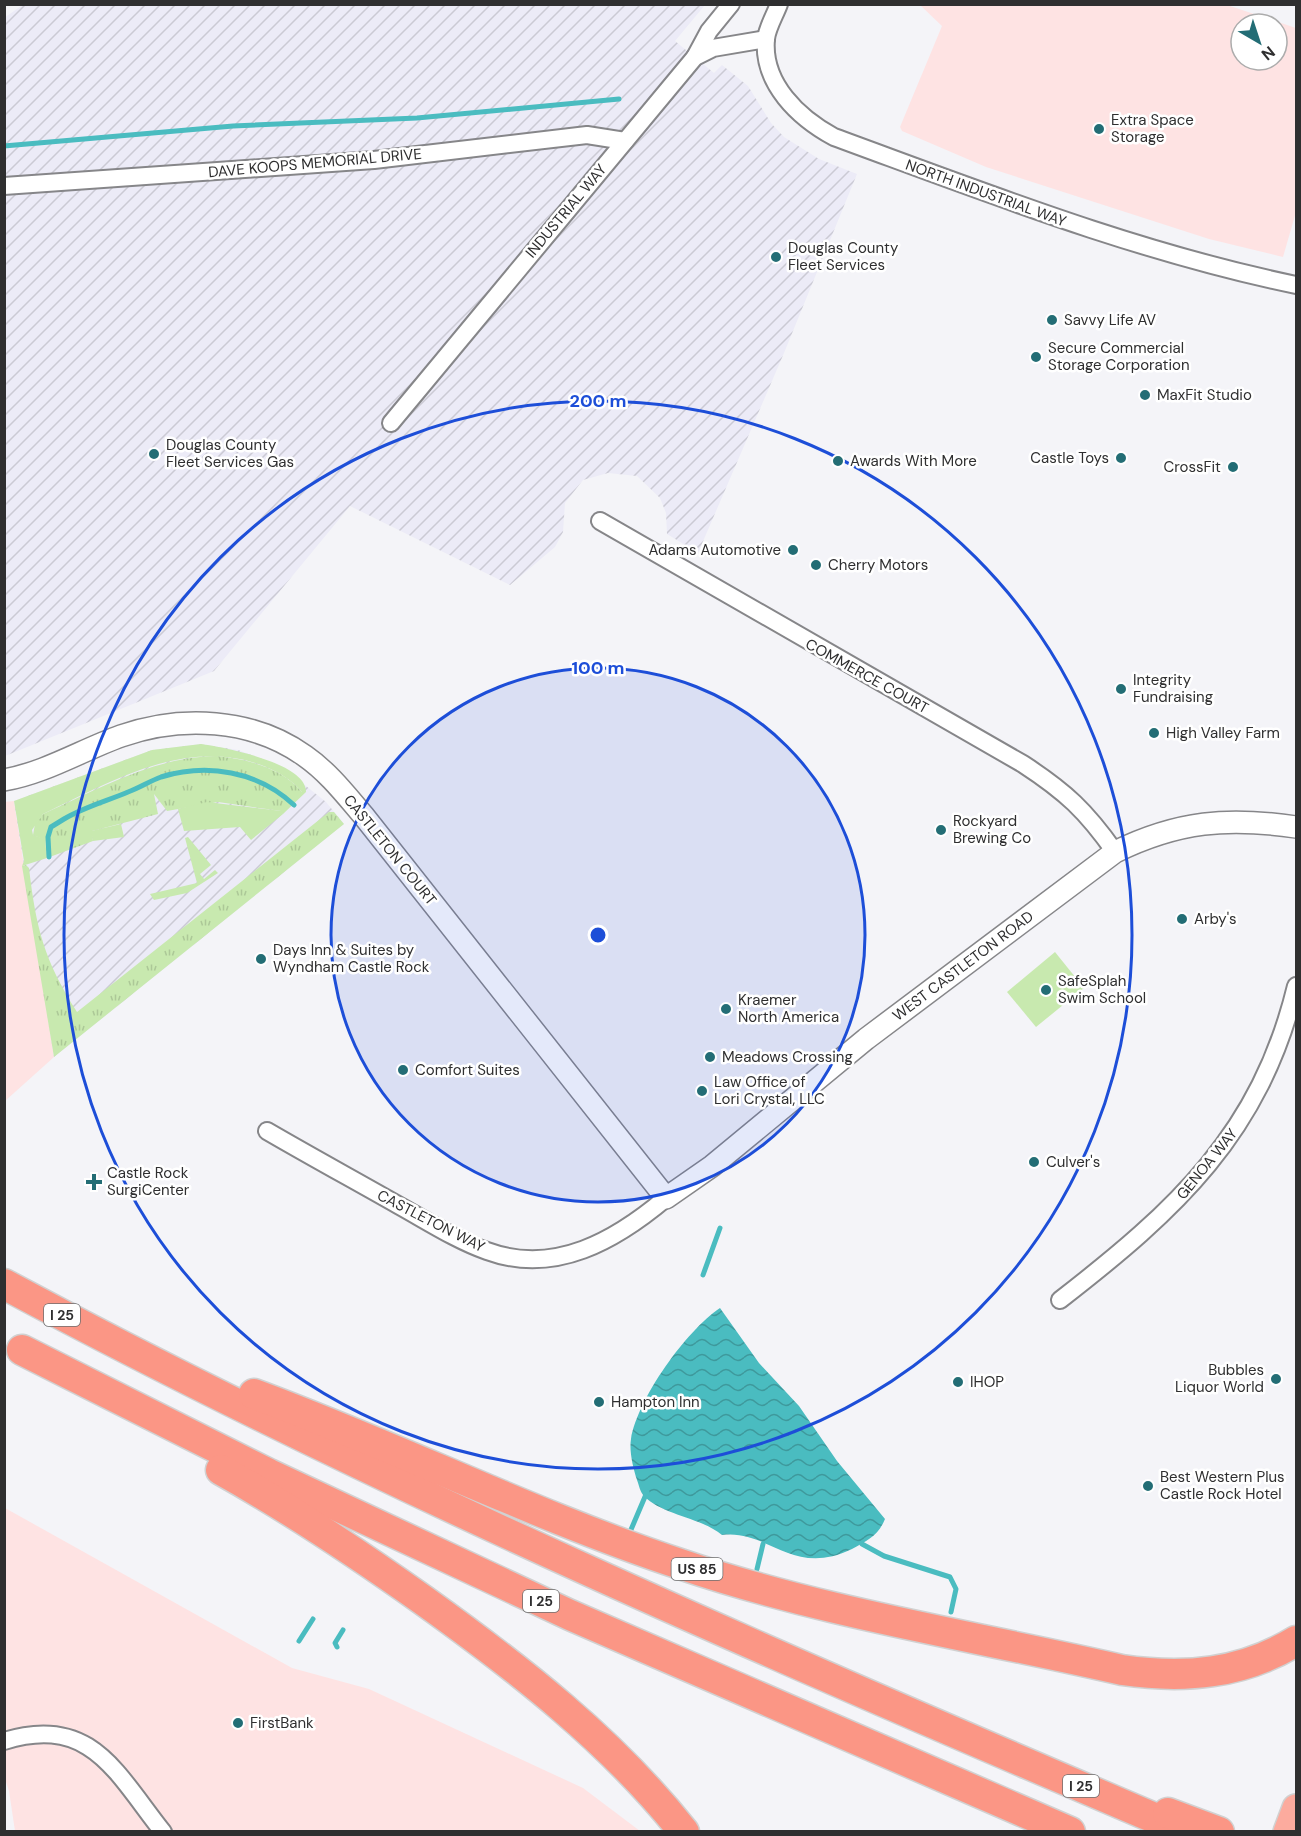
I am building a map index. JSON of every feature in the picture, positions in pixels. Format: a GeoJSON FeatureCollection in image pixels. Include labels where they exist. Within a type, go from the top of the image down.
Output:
{"type":"FeatureCollection","features":[{"type":"Feature","properties":{"kind":"highway","name":"I 25"},"geometry":{"type":"LineString","coordinates":[[4,1284],[120,1345],[414,1492],[652,1602],[1187,1832]]}},
{"type":"Feature","properties":{"kind":"highway","name":"I 25"},"geometry":{"type":"LineString","coordinates":[[13,1345],[279,1478],[570,1615],[1070,1832]]}},
{"type":"Feature","properties":{"kind":"highway"},"geometry":{"type":"LineString","coordinates":[[13,1345],[117,1410],[313,1526],[472,1635],[564,1708],[616,1755],[656,1796],[684,1832]]}},
{"type":"Feature","properties":{"kind":"highway","name":"US 85"},"geometry":{"type":"LineString","coordinates":[[120,1345],[337,1424],[479,1485],[679,1564],[791,1598],[1122,1670],[1152,1674],[1216,1672],[1261,1659],[1296,1641]]}},
{"type":"Feature","properties":{"kind":"highway"},"geometry":{"type":"LineString","coordinates":[[974,1741],[1219,1832]]}},
{"type":"Feature","properties":{"kind":"highway"},"geometry":{"type":"LineString","coordinates":[[1287,1832],[1296,1808]]}},
{"type":"Feature","properties":{"kind":"street"},"geometry":{"type":"LineString","coordinates":[[695,57],[709,31],[731,4]]}},
{"type":"Feature","properties":{"kind":"street","name":"NORTH INDUSTRIAL WAY"},"geometry":{"type":"LineString","coordinates":[[779,4],[766,39],[770,69],[780,91],[793,108],[810,124],[834,137],[1133,245],[1221,269],[1296,285]]}},
{"type":"Feature","properties":{"kind":"street","name":"INDUSTRIAL WAY"},"geometry":{"type":"LineString","coordinates":[[391,423],[695,57],[721,46],[766,39]]}},
{"type":"Feature","properties":{"kind":"street","name":"DAVE KOOPS MEMORIAL DRIVE"},"geometry":{"type":"LineString","coordinates":[[4,186],[374,160],[587,135],[624,141]]}},
{"type":"Feature","properties":{"kind":"street","name":"COMMERCE COURT"},"geometry":{"type":"LineString","coordinates":[[600,521],[1023,764],[1073,800],[1088,815],[1115,852]]}},
{"type":"Feature","properties":{"kind":"street","name":"CASTLETON COURT"},"geometry":{"type":"LineString","coordinates":[[4,780],[29,773],[138,730],[169,724],[206,723],[234,726],[274,738],[297,750],[327,774],[356,806],[666,1198]]}},
{"type":"Feature","properties":{"kind":"street","name":"WEST CASTLETON ROAD"},"geometry":{"type":"LineString","coordinates":[[666,1198],[712,1166],[866,1039],[1115,852],[1160,832],[1202,823],[1240,822],[1296,828]]}},
{"type":"Feature","properties":{"kind":"street","name":"GENOA WAY"},"geometry":{"type":"LineString","coordinates":[[1060,1300],[1151,1227],[1199,1178],[1225,1145],[1266,1075],[1296,986]]}},
{"type":"Feature","properties":{"kind":"street","name":"CASTLETON WAY"},"geometry":{"type":"LineString","coordinates":[[267,1131],[454,1236],[487,1251],[506,1256],[542,1257],[576,1252],[605,1242],[666,1198]]}},
{"type":"Feature","properties":{"kind":"street"},"geometry":{"type":"LineString","coordinates":[[4,1741],[50,1732],[71,1738],[92,1749],[113,1768],[163,1832]]}},
{"type":"Feature","properties":{"kind":"shaded area"},"geometry":{"type":"Polygon","coordinates":[[[24,4],[705,5],[675,41],[714,73],[722,65],[748,86],[771,123],[784,137],[819,159],[857,174],[784,353],[698,553],[667,534],[666,513],[660,498],[637,476],[608,473],[583,480],[565,503],[563,532],[555,547],[510,585],[350,506],[214,671],[5,756],[4,18],[24,4]]]}},
{"type":"Feature","properties":{"kind":"shaded area","name":"Extra Space Storage"},"geometry":{"type":"Polygon","coordinates":[[[920,5],[1227,5],[1248,12],[1229,12],[1229,72],[1289,72],[1289,26],[1296,28],[1296,212],[1283,257],[1209,239],[986,167],[902,131],[900,127],[942,26],[920,5]]]}},
{"type":"Feature","properties":{"kind":"shaded area"},"geometry":{"type":"Polygon","coordinates":[[[201,744],[238,750],[281,766],[326,802],[344,824],[54,1057],[14,801],[152,750],[201,744]]]}},
{"type":"Feature","properties":{"kind":"shaded area"},"geometry":{"type":"Polygon","coordinates":[[[14,801],[54,1057],[5,1101],[4,802],[14,801]]]}},
{"type":"Feature","properties":{"kind":"shaded area"},"geometry":{"type":"Polygon","coordinates":[[[5,1508],[292,1668],[369,1689],[583,1788],[640,1831],[15,1831],[5,1779],[5,1508]]]}},
{"type":"Feature","properties":{"kind":"green space"},"geometry":{"type":"Polygon","coordinates":[[[201,744],[244,753],[279,765],[303,782],[306,792],[302,792],[288,779],[273,770],[233,758],[205,756],[149,767],[122,777],[43,814],[32,830],[33,835],[45,839],[47,858],[22,866],[24,861],[14,801],[152,750],[201,744]]]}},
{"type":"Feature","properties":{"kind":"green space"},"geometry":{"type":"Polygon","coordinates":[[[216,756],[240,759],[274,770],[294,783],[302,792],[306,792],[283,814],[281,811],[218,802],[167,811],[154,794],[158,814],[92,831],[93,841],[47,858],[45,840],[33,835],[35,824],[43,814],[106,785],[170,762],[216,756]]]}},
{"type":"Feature","properties":{"kind":"green space"},"geometry":{"type":"Polygon","coordinates":[[[207,802],[282,811],[283,814],[251,840],[240,827],[184,831],[178,809],[207,802]]]}},
{"type":"Feature","properties":{"kind":"green space"},"geometry":{"type":"Polygon","coordinates":[[[329,812],[334,812],[344,824],[54,1057],[22,866],[26,865],[29,868],[35,908],[49,959],[77,1012],[329,812]]]}},
{"type":"Feature","properties":{"kind":"green space"},"geometry":{"type":"Polygon","coordinates":[[[121,824],[124,837],[93,841],[91,831],[121,824]]]}},
{"type":"Feature","properties":{"kind":"green space"},"geometry":{"type":"Polygon","coordinates":[[[188,837],[211,865],[200,874],[204,879],[215,870],[218,873],[187,893],[154,900],[150,894],[197,883],[185,838],[188,837]]]}},
{"type":"Feature","properties":{"kind":"green space","name":"SafeSplah Swim School"},"geometry":{"type":"Polygon","coordinates":[[[1055,952],[1084,988],[1036,1027],[1007,992],[1055,952]]]}},
{"type":"Feature","properties":{"kind":"water"},"geometry":{"type":"Polygon","coordinates":[[[720,1308],[759,1363],[799,1406],[837,1461],[885,1519],[876,1534],[868,1540],[852,1549],[831,1556],[813,1558],[797,1556],[754,1539],[739,1535],[722,1535],[703,1524],[661,1508],[643,1494],[631,1454],[631,1439],[635,1423],[643,1404],[665,1367],[693,1332],[720,1308]]]}},
{"type":"Feature","properties":{"kind":"waterway"},"geometry":{"type":"LineString","coordinates":[[4,146],[233,126],[417,118],[619,99]]}},
{"type":"Feature","properties":{"kind":"waterway"},"geometry":{"type":"LineString","coordinates":[[49,857],[48,837],[51,827],[88,808],[161,777],[178,773],[196,771],[231,773],[264,784],[280,793],[294,805]]}},
{"type":"Feature","properties":{"kind":"waterway"},"geometry":{"type":"LineString","coordinates":[[703,1275],[720,1228]]}},
{"type":"Feature","properties":{"kind":"waterway"},"geometry":{"type":"LineString","coordinates":[[630,1532],[647,1492]]}},
{"type":"Feature","properties":{"kind":"waterway"},"geometry":{"type":"LineString","coordinates":[[757,1569],[763,1544]]}},
{"type":"Feature","properties":{"kind":"waterway"},"geometry":{"type":"LineString","coordinates":[[862,1544],[884,1556],[950,1577],[956,1589],[951,1612]]}},
{"type":"Feature","properties":{"kind":"waterway"},"geometry":{"type":"LineString","coordinates":[[299,1641],[313,1619]]}},
{"type":"Feature","properties":{"kind":"waterway"},"geometry":{"type":"LineString","coordinates":[[337,1647],[335,1643],[343,1630]]}},
{"type":"Feature","properties":{"kind":"place","name":"Extra Space Storage"},"geometry":{"type":"Point","coordinates":[1099,129]}},
{"type":"Feature","properties":{"kind":"place","name":"Douglas County Fleet Services"},"geometry":{"type":"Point","coordinates":[776,257]}},
{"type":"Feature","properties":{"kind":"place","name":"Savvy Life AV"},"geometry":{"type":"Point","coordinates":[1052,320]}},
{"type":"Feature","properties":{"kind":"place","name":"Secure Commercial Storage Corporation"},"geometry":{"type":"Point","coordinates":[1036,357]}},
{"type":"Feature","properties":{"kind":"place","name":"MaxFit Studio"},"geometry":{"type":"Point","coordinates":[1145,395]}},
{"type":"Feature","properties":{"kind":"place","name":"Douglas County Fleet Services Gas"},"geometry":{"type":"Point","coordinates":[154,454]}},
{"type":"Feature","properties":{"kind":"place","name":"Castle Toys"},"geometry":{"type":"Point","coordinates":[1121,458]}},
{"type":"Feature","properties":{"kind":"place","name":"Awards With More"},"geometry":{"type":"Point","coordinates":[838,461]}},
{"type":"Feature","properties":{"kind":"place","name":"CrossFit"},"geometry":{"type":"Point","coordinates":[1233,467]}},
{"type":"Feature","properties":{"kind":"place","name":"Adams Automotive"},"geometry":{"type":"Point","coordinates":[793,550]}},
{"type":"Feature","properties":{"kind":"place","name":"Cherry Motors"},"geometry":{"type":"Point","coordinates":[816,565]}},
{"type":"Feature","properties":{"kind":"place","name":"Integrity Fundraising"},"geometry":{"type":"Point","coordinates":[1121,689]}},
{"type":"Feature","properties":{"kind":"place","name":"High Valley Farm"},"geometry":{"type":"Point","coordinates":[1154,733]}},
{"type":"Feature","properties":{"kind":"place","name":"Rockyard Brewing Co"},"geometry":{"type":"Point","coordinates":[941,830]}},
{"type":"Feature","properties":{"kind":"place","name":"Arby's"},"geometry":{"type":"Point","coordinates":[1182,919]}},
{"type":"Feature","properties":{"kind":"place","name":"Days Inn & Suites by Wyndham Castle Rock"},"geometry":{"type":"Point","coordinates":[261,959]}},
{"type":"Feature","properties":{"kind":"place","name":"SafeSplah Swim School"},"geometry":{"type":"Point","coordinates":[1046,990]}},
{"type":"Feature","properties":{"kind":"place","name":"Kraemer North America"},"geometry":{"type":"Point","coordinates":[726,1009]}},
{"type":"Feature","properties":{"kind":"place","name":"Meadows Crossing"},"geometry":{"type":"Point","coordinates":[710,1057]}},
{"type":"Feature","properties":{"kind":"place","name":"Comfort Suites"},"geometry":{"type":"Point","coordinates":[403,1070]}},
{"type":"Feature","properties":{"kind":"place","name":"Law Office of Lori Crystal, LLC"},"geometry":{"type":"Point","coordinates":[702,1091]}},
{"type":"Feature","properties":{"kind":"place","name":"Culver's"},"geometry":{"type":"Point","coordinates":[1034,1162]}},
{"type":"Feature","properties":{"kind":"place","name":"Castle Rock SurgiCenter"},"geometry":{"type":"Point","coordinates":[94,1182]}},
{"type":"Feature","properties":{"kind":"place","name":"Bubbles Liquor World"},"geometry":{"type":"Point","coordinates":[1276,1379]}},
{"type":"Feature","properties":{"kind":"place","name":"IHOP"},"geometry":{"type":"Point","coordinates":[958,1382]}},
{"type":"Feature","properties":{"kind":"place","name":"Hampton Inn"},"geometry":{"type":"Point","coordinates":[599,1402]}},
{"type":"Feature","properties":{"kind":"place","name":"Best Western Plus Castle Rock Hotel"},"geometry":{"type":"Point","coordinates":[1148,1486]}},
{"type":"Feature","properties":{"kind":"place","name":"FirstBank"},"geometry":{"type":"Point","coordinates":[238,1723]}}]}
